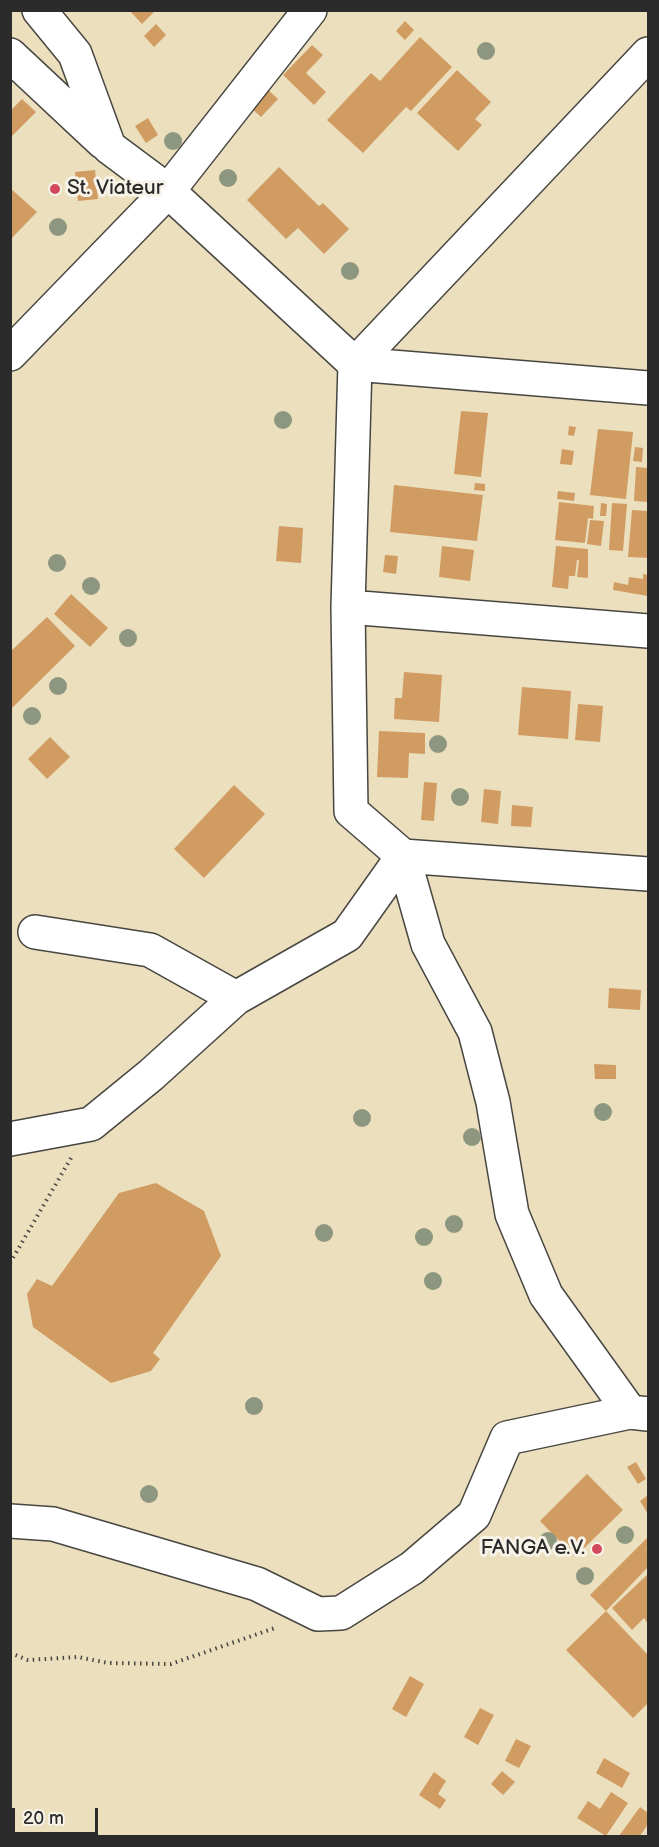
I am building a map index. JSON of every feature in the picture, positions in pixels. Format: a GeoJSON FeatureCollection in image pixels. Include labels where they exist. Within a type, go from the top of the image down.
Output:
{"type":"FeatureCollection","features":[{"type":"Feature","properties":{"kind":"street"},"geometry":{"type":"LineString","coordinates":[[39,10],[75,54],[109,147]]}},
{"type":"Feature","properties":{"kind":"street"},"geometry":{"type":"LineString","coordinates":[[10,354],[168,191],[310,10]]}},
{"type":"Feature","properties":{"kind":"street"},"geometry":{"type":"LineString","coordinates":[[10,1521],[53,1524],[257,1584],[318,1614],[341,1613],[412,1568],[474,1515],[507,1438],[639,1413],[546,1295],[512,1214],[493,1102],[475,1032],[428,944],[403,856],[351,811],[348,607],[355,364],[648,54]]}},
{"type":"Feature","properties":{"kind":"street"},"geometry":{"type":"LineString","coordinates":[[10,55],[109,147],[168,191],[355,364],[648,388]]}},
{"type":"Feature","properties":{"kind":"street"},"geometry":{"type":"LineString","coordinates":[[348,607],[648,631]]}},
{"type":"Feature","properties":{"kind":"street"},"geometry":{"type":"LineString","coordinates":[[403,856],[648,874]]}},
{"type":"Feature","properties":{"kind":"street"},"geometry":{"type":"LineString","coordinates":[[10,1158],[91,1124],[151,1075],[236,998],[347,935],[403,856]]}},
{"type":"Feature","properties":{"kind":"street"},"geometry":{"type":"LineString","coordinates":[[35,932],[150,950],[236,998]]}},
{"type":"Feature","properties":{"kind":"street"},"geometry":{"type":"LineString","coordinates":[[10,1139],[91,1124]]}},
{"type":"Feature","properties":{"kind":"path"},"geometry":{"type":"LineString","coordinates":[[10,1263],[91,1124]]}},
{"type":"Feature","properties":{"kind":"path"},"geometry":{"type":"LineString","coordinates":[[10,1653],[28,1660],[78,1657],[108,1663],[171,1664],[318,1614]]}},
{"type":"Feature","properties":{"kind":"building"},"geometry":{"type":"Polygon","coordinates":[[[129,10],[156,10],[142,24],[129,10]]]}},
{"type":"Feature","properties":{"kind":"building"},"geometry":{"type":"Polygon","coordinates":[[[405,21],[414,30],[405,40],[396,31],[405,21]]]}},
{"type":"Feature","properties":{"kind":"building"},"geometry":{"type":"Polygon","coordinates":[[[156,24],[166,35],[154,47],[144,36],[156,24]]]}},
{"type":"Feature","properties":{"kind":"building"},"geometry":{"type":"Polygon","coordinates":[[[420,37],[452,67],[411,111],[406,107],[363,153],[327,120],[371,73],[380,81],[420,37]]]}},
{"type":"Feature","properties":{"kind":"building"},"geometry":{"type":"Polygon","coordinates":[[[312,45],[323,55],[306,73],[326,92],[314,105],[283,75],[312,45]]]}},
{"type":"Feature","properties":{"kind":"building"},"geometry":{"type":"Polygon","coordinates":[[[457,70],[491,102],[475,119],[482,125],[458,151],[417,113],[457,70]]]}},
{"type":"Feature","properties":{"kind":"building"},"geometry":{"type":"Polygon","coordinates":[[[267,89],[278,99],[261,117],[249,106],[267,89]]]}},
{"type":"Feature","properties":{"kind":"building"},"geometry":{"type":"Polygon","coordinates":[[[22,99],[36,112],[10,138],[10,111],[22,99]]]}},
{"type":"Feature","properties":{"kind":"building"},"geometry":{"type":"Polygon","coordinates":[[[148,118],[158,135],[146,143],[135,126],[148,118]]]}},
{"type":"Feature","properties":{"kind":"building"},"geometry":{"type":"Polygon","coordinates":[[[279,167],[319,206],[323,203],[349,229],[324,254],[298,228],[286,239],[247,200],[279,167]]]}},
{"type":"Feature","properties":{"kind":"building"},"geometry":{"type":"Polygon","coordinates":[[[95,170],[98,199],[78,201],[75,172],[95,170]]]}},
{"type":"Feature","properties":{"kind":"building"},"geometry":{"type":"Polygon","coordinates":[[[10,188],[37,212],[10,240],[10,188]]]}},
{"type":"Feature","properties":{"kind":"building"},"geometry":{"type":"Polygon","coordinates":[[[461,411],[488,413],[481,477],[454,474],[461,411]]]}},
{"type":"Feature","properties":{"kind":"building"},"geometry":{"type":"Polygon","coordinates":[[[569,426],[576,427],[574,436],[568,435],[569,426]]]}},
{"type":"Feature","properties":{"kind":"building"},"geometry":{"type":"Polygon","coordinates":[[[598,429],[633,432],[626,499],[590,495],[598,429]]]}},
{"type":"Feature","properties":{"kind":"building"},"geometry":{"type":"Polygon","coordinates":[[[635,447],[643,448],[642,462],[633,461],[635,447]]]}},
{"type":"Feature","properties":{"kind":"building"},"geometry":{"type":"Polygon","coordinates":[[[562,449],[574,451],[572,465],[560,464],[562,449]]]}},
{"type":"Feature","properties":{"kind":"building"},"geometry":{"type":"Polygon","coordinates":[[[636,467],[648,468],[648,502],[634,501],[636,467]]]}},
{"type":"Feature","properties":{"kind":"building"},"geometry":{"type":"Polygon","coordinates":[[[475,483],[485,484],[485,491],[474,490],[475,483]]]}},
{"type":"Feature","properties":{"kind":"building"},"geometry":{"type":"Polygon","coordinates":[[[394,485],[483,495],[477,541],[390,532],[394,485]]]}},
{"type":"Feature","properties":{"kind":"building"},"geometry":{"type":"Polygon","coordinates":[[[558,491],[575,493],[574,501],[557,499],[558,491]]]}},
{"type":"Feature","properties":{"kind":"building"},"geometry":{"type":"Polygon","coordinates":[[[559,502],[594,506],[593,519],[588,518],[585,543],[555,540],[559,502]]]}},
{"type":"Feature","properties":{"kind":"building"},"geometry":{"type":"Polygon","coordinates":[[[601,503],[607,504],[606,516],[600,516],[601,503]]]}},
{"type":"Feature","properties":{"kind":"building"},"geometry":{"type":"Polygon","coordinates":[[[612,503],[627,504],[623,551],[609,550],[612,503]]]}},
{"type":"Feature","properties":{"kind":"building"},"geometry":{"type":"Polygon","coordinates":[[[632,510],[648,511],[648,558],[628,557],[632,510]]]}},
{"type":"Feature","properties":{"kind":"building"},"geometry":{"type":"Polygon","coordinates":[[[590,520],[604,521],[601,546],[587,544],[590,520]]]}},
{"type":"Feature","properties":{"kind":"building"},"geometry":{"type":"Polygon","coordinates":[[[279,526],[303,528],[301,563],[276,561],[279,526]]]}},
{"type":"Feature","properties":{"kind":"building"},"geometry":{"type":"Polygon","coordinates":[[[442,546],[474,550],[470,581],[439,577],[442,546]]]}},
{"type":"Feature","properties":{"kind":"building"},"geometry":{"type":"Polygon","coordinates":[[[556,546],[588,549],[588,578],[577,577],[579,560],[577,560],[575,576],[569,576],[568,589],[552,587],[556,546]]]}},
{"type":"Feature","properties":{"kind":"building"},"geometry":{"type":"Polygon","coordinates":[[[385,555],[398,556],[396,574],[383,572],[385,555]]]}},
{"type":"Feature","properties":{"kind":"building"},"geometry":{"type":"Polygon","coordinates":[[[643,574],[648,575],[648,596],[613,590],[614,582],[628,585],[629,577],[643,579],[643,574]]]}},
{"type":"Feature","properties":{"kind":"building"},"geometry":{"type":"Polygon","coordinates":[[[71,594],[108,628],[90,647],[54,614],[71,594]]]}},
{"type":"Feature","properties":{"kind":"building"},"geometry":{"type":"Polygon","coordinates":[[[47,617],[75,646],[10,710],[10,652],[47,617]]]}},
{"type":"Feature","properties":{"kind":"building"},"geometry":{"type":"Polygon","coordinates":[[[404,672],[442,675],[439,722],[394,719],[395,698],[402,698],[404,672]]]}},
{"type":"Feature","properties":{"kind":"building"},"geometry":{"type":"Polygon","coordinates":[[[522,687],[571,691],[568,739],[518,735],[522,687]]]}},
{"type":"Feature","properties":{"kind":"building"},"geometry":{"type":"Polygon","coordinates":[[[578,704],[603,706],[600,742],[575,740],[578,704]]]}},
{"type":"Feature","properties":{"kind":"building"},"geometry":{"type":"Polygon","coordinates":[[[379,731],[425,733],[425,754],[409,753],[408,778],[377,777],[379,731]]]}},
{"type":"Feature","properties":{"kind":"building"},"geometry":{"type":"Polygon","coordinates":[[[50,737],[70,757],[47,779],[28,759],[50,737]]]}},
{"type":"Feature","properties":{"kind":"building"},"geometry":{"type":"Polygon","coordinates":[[[424,782],[437,783],[434,821],[421,820],[424,782]]]}},
{"type":"Feature","properties":{"kind":"building"},"geometry":{"type":"Polygon","coordinates":[[[234,785],[265,814],[204,878],[174,849],[234,785]]]}},
{"type":"Feature","properties":{"kind":"building"},"geometry":{"type":"Polygon","coordinates":[[[484,789],[501,791],[498,824],[481,822],[484,789]]]}},
{"type":"Feature","properties":{"kind":"building"},"geometry":{"type":"Polygon","coordinates":[[[512,805],[533,807],[531,827],[511,826],[512,805]]]}},
{"type":"Feature","properties":{"kind":"building"},"geometry":{"type":"Polygon","coordinates":[[[609,988],[641,990],[640,1010],[608,1008],[609,988]]]}},
{"type":"Feature","properties":{"kind":"building"},"geometry":{"type":"Polygon","coordinates":[[[594,1064],[616,1065],[616,1079],[595,1079],[594,1064]]]}},
{"type":"Feature","properties":{"kind":"building"},"geometry":{"type":"Polygon","coordinates":[[[156,1183],[204,1211],[221,1256],[153,1353],[160,1359],[151,1371],[111,1383],[33,1327],[27,1294],[37,1279],[52,1286],[119,1193],[156,1183]]]}},
{"type":"Feature","properties":{"kind":"building"},"geometry":{"type":"Polygon","coordinates":[[[636,1462],[646,1479],[638,1484],[627,1467],[636,1462]]]}},
{"type":"Feature","properties":{"kind":"building"},"geometry":{"type":"Polygon","coordinates":[[[587,1474],[623,1510],[575,1557],[540,1521],[587,1474]]]}},
{"type":"Feature","properties":{"kind":"building"},"geometry":{"type":"Polygon","coordinates":[[[648,1495],[648,1514],[640,1501],[648,1495]]]}},
{"type":"Feature","properties":{"kind":"building"},"geometry":{"type":"Polygon","coordinates":[[[648,1537],[648,1567],[606,1611],[590,1595],[648,1537]]]}},
{"type":"Feature","properties":{"kind":"building"},"geometry":{"type":"Polygon","coordinates":[[[648,1574],[648,1624],[644,1618],[632,1630],[612,1608],[648,1574]]]}},
{"type":"Feature","properties":{"kind":"building"},"geometry":{"type":"Polygon","coordinates":[[[606,1611],[648,1655],[648,1703],[633,1718],[566,1650],[606,1611]]]}},
{"type":"Feature","properties":{"kind":"building"},"geometry":{"type":"Polygon","coordinates":[[[410,1676],[424,1684],[406,1717],[392,1709],[410,1676]]]}},
{"type":"Feature","properties":{"kind":"building"},"geometry":{"type":"Polygon","coordinates":[[[480,1708],[494,1715],[478,1745],[464,1737],[480,1708]]]}},
{"type":"Feature","properties":{"kind":"building"},"geometry":{"type":"Polygon","coordinates":[[[516,1739],[531,1746],[519,1768],[505,1761],[516,1739]]]}},
{"type":"Feature","properties":{"kind":"building"},"geometry":{"type":"Polygon","coordinates":[[[604,1758],[630,1773],[622,1788],[596,1773],[604,1758]]]}},
{"type":"Feature","properties":{"kind":"building"},"geometry":{"type":"Polygon","coordinates":[[[502,1771],[515,1782],[503,1795],[491,1784],[502,1771]]]}},
{"type":"Feature","properties":{"kind":"building"},"geometry":{"type":"Polygon","coordinates":[[[434,1772],[446,1781],[438,1794],[446,1800],[440,1809],[419,1795],[434,1772]]]}},
{"type":"Feature","properties":{"kind":"building"},"geometry":{"type":"Polygon","coordinates":[[[611,1792],[628,1803],[606,1836],[577,1818],[588,1801],[600,1809],[611,1792]]]}},
{"type":"Feature","properties":{"kind":"building"},"geometry":{"type":"Polygon","coordinates":[[[640,1807],[648,1813],[648,1824],[640,1836],[619,1836],[640,1807]]]}},
{"type":"Feature","properties":{"kind":"place","name":"St. Viateur"},"geometry":{"type":"Point","coordinates":[55,189]}},
{"type":"Feature","properties":{"kind":"place","name":"FANGA e.V."},"geometry":{"type":"Point","coordinates":[597,1549]}}]}
